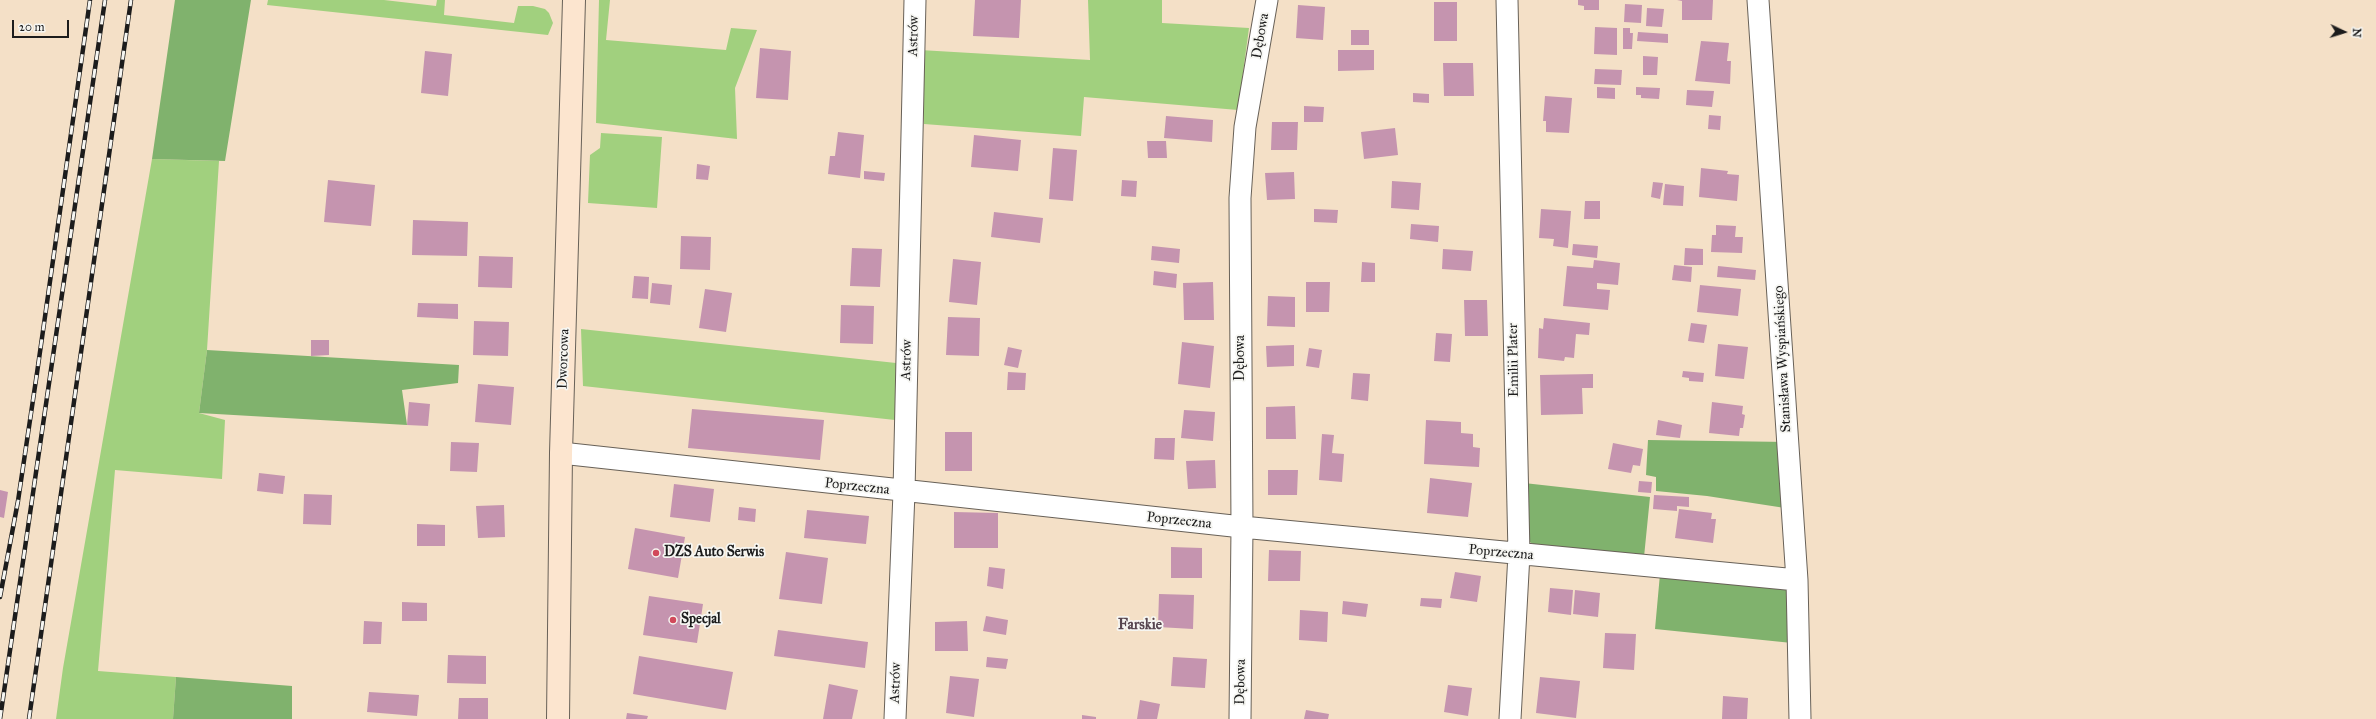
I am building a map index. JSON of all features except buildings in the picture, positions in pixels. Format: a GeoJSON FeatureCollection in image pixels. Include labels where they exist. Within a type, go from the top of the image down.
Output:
{"type":"FeatureCollection","features":[{"type":"Feature","properties":{"kind":"main road","name":"Dworcowa"},"geometry":{"type":"LineString","coordinates":[[558,719],[562,453],[574,0]]}},
{"type":"Feature","properties":{"kind":"street","name":"Astrów"},"geometry":{"type":"LineString","coordinates":[[895,719],[904,492],[914,0]]}},
{"type":"Feature","properties":{"kind":"street","name":"Dębowa"},"geometry":{"type":"LineString","coordinates":[[1240,719],[1242,527],[1240,198],[1245,127],[1267,0]]}},
{"type":"Feature","properties":{"kind":"street","name":"Emilii Plater"},"geometry":{"type":"LineString","coordinates":[[1507,0],[1518,554],[1510,719]]}},
{"type":"Feature","properties":{"kind":"street","name":"Stanisława Wyspiańskiego"},"geometry":{"type":"LineString","coordinates":[[1758,0],[1797,580],[1800,719]]}},
{"type":"Feature","properties":{"kind":"street","name":"Poprzeczna"},"geometry":{"type":"LineString","coordinates":[[562,453],[904,492],[1242,527],[1797,580]]}},
{"type":"Feature","properties":{"kind":"green space"},"geometry":{"type":"Polygon","coordinates":[[[175,0],[251,0],[225,161],[152,159],[175,0]]]}},
{"type":"Feature","properties":{"kind":"green space"},"geometry":{"type":"Polygon","coordinates":[[[268,0],[384,0],[436,6],[437,0],[445,0],[444,15],[514,23],[518,6],[533,6],[545,9],[549,13],[553,23],[548,35],[267,5],[268,0]]]}},
{"type":"Feature","properties":{"kind":"green space"},"geometry":{"type":"Polygon","coordinates":[[[599,0],[610,0],[606,40],[726,50],[731,28],[757,30],[735,88],[737,139],[596,123],[599,0]]]}},
{"type":"Feature","properties":{"kind":"green space"},"geometry":{"type":"Polygon","coordinates":[[[1088,0],[1162,0],[1162,23],[1249,28],[1238,110],[1084,97],[1081,136],[924,124],[920,50],[1090,60],[1088,0]]]}},
{"type":"Feature","properties":{"kind":"green space"},"geometry":{"type":"Polygon","coordinates":[[[601,133],[662,137],[657,208],[588,203],[590,155],[600,148],[601,133]]]}},
{"type":"Feature","properties":{"kind":"green space"},"geometry":{"type":"Polygon","coordinates":[[[152,159],[219,161],[207,350],[199,413],[225,420],[222,479],[115,470],[98,671],[176,677],[173,719],[56,719],[63,668],[152,159]]]}},
{"type":"Feature","properties":{"kind":"green space"},"geometry":{"type":"Polygon","coordinates":[[[581,329],[896,363],[895,420],[583,386],[581,329]]]}},
{"type":"Feature","properties":{"kind":"green space"},"geometry":{"type":"Polygon","coordinates":[[[207,350],[459,365],[458,383],[402,390],[407,425],[199,413],[207,350]]]}},
{"type":"Feature","properties":{"kind":"green space"},"geometry":{"type":"Polygon","coordinates":[[[1648,440],[1788,442],[1785,508],[1707,496],[1656,491],[1656,477],[1646,475],[1648,440]]]}},
{"type":"Feature","properties":{"kind":"green space"},"geometry":{"type":"Polygon","coordinates":[[[1524,483],[1650,497],[1644,557],[1535,545],[1526,540],[1524,483]]]}},
{"type":"Feature","properties":{"kind":"green space"},"geometry":{"type":"Polygon","coordinates":[[[1660,574],[1793,585],[1792,643],[1655,629],[1660,574]]]}},
{"type":"Feature","properties":{"kind":"green space"},"geometry":{"type":"Polygon","coordinates":[[[176,677],[292,686],[292,719],[173,719],[176,677]]]}},
{"type":"Feature","properties":{"kind":"railway"},"geometry":{"type":"LineString","coordinates":[[0,597],[18,501],[90,0]]}},
{"type":"Feature","properties":{"kind":"railway"},"geometry":{"type":"LineString","coordinates":[[0,719],[105,0]]}},
{"type":"Feature","properties":{"kind":"railway"},"geometry":{"type":"LineString","coordinates":[[29,719],[131,0]]}},
{"type":"Feature","properties":{"kind":"place","name":"DZS Auto Serwis"},"geometry":{"type":"Point","coordinates":[656,553]}},
{"type":"Feature","properties":{"kind":"place","name":"Specjal"},"geometry":{"type":"Point","coordinates":[673,620]}},
{"type":"Feature","properties":{"kind":"district","name":"Farskie"},"geometry":{"type":"Point","coordinates":[1140,625]}}]}
